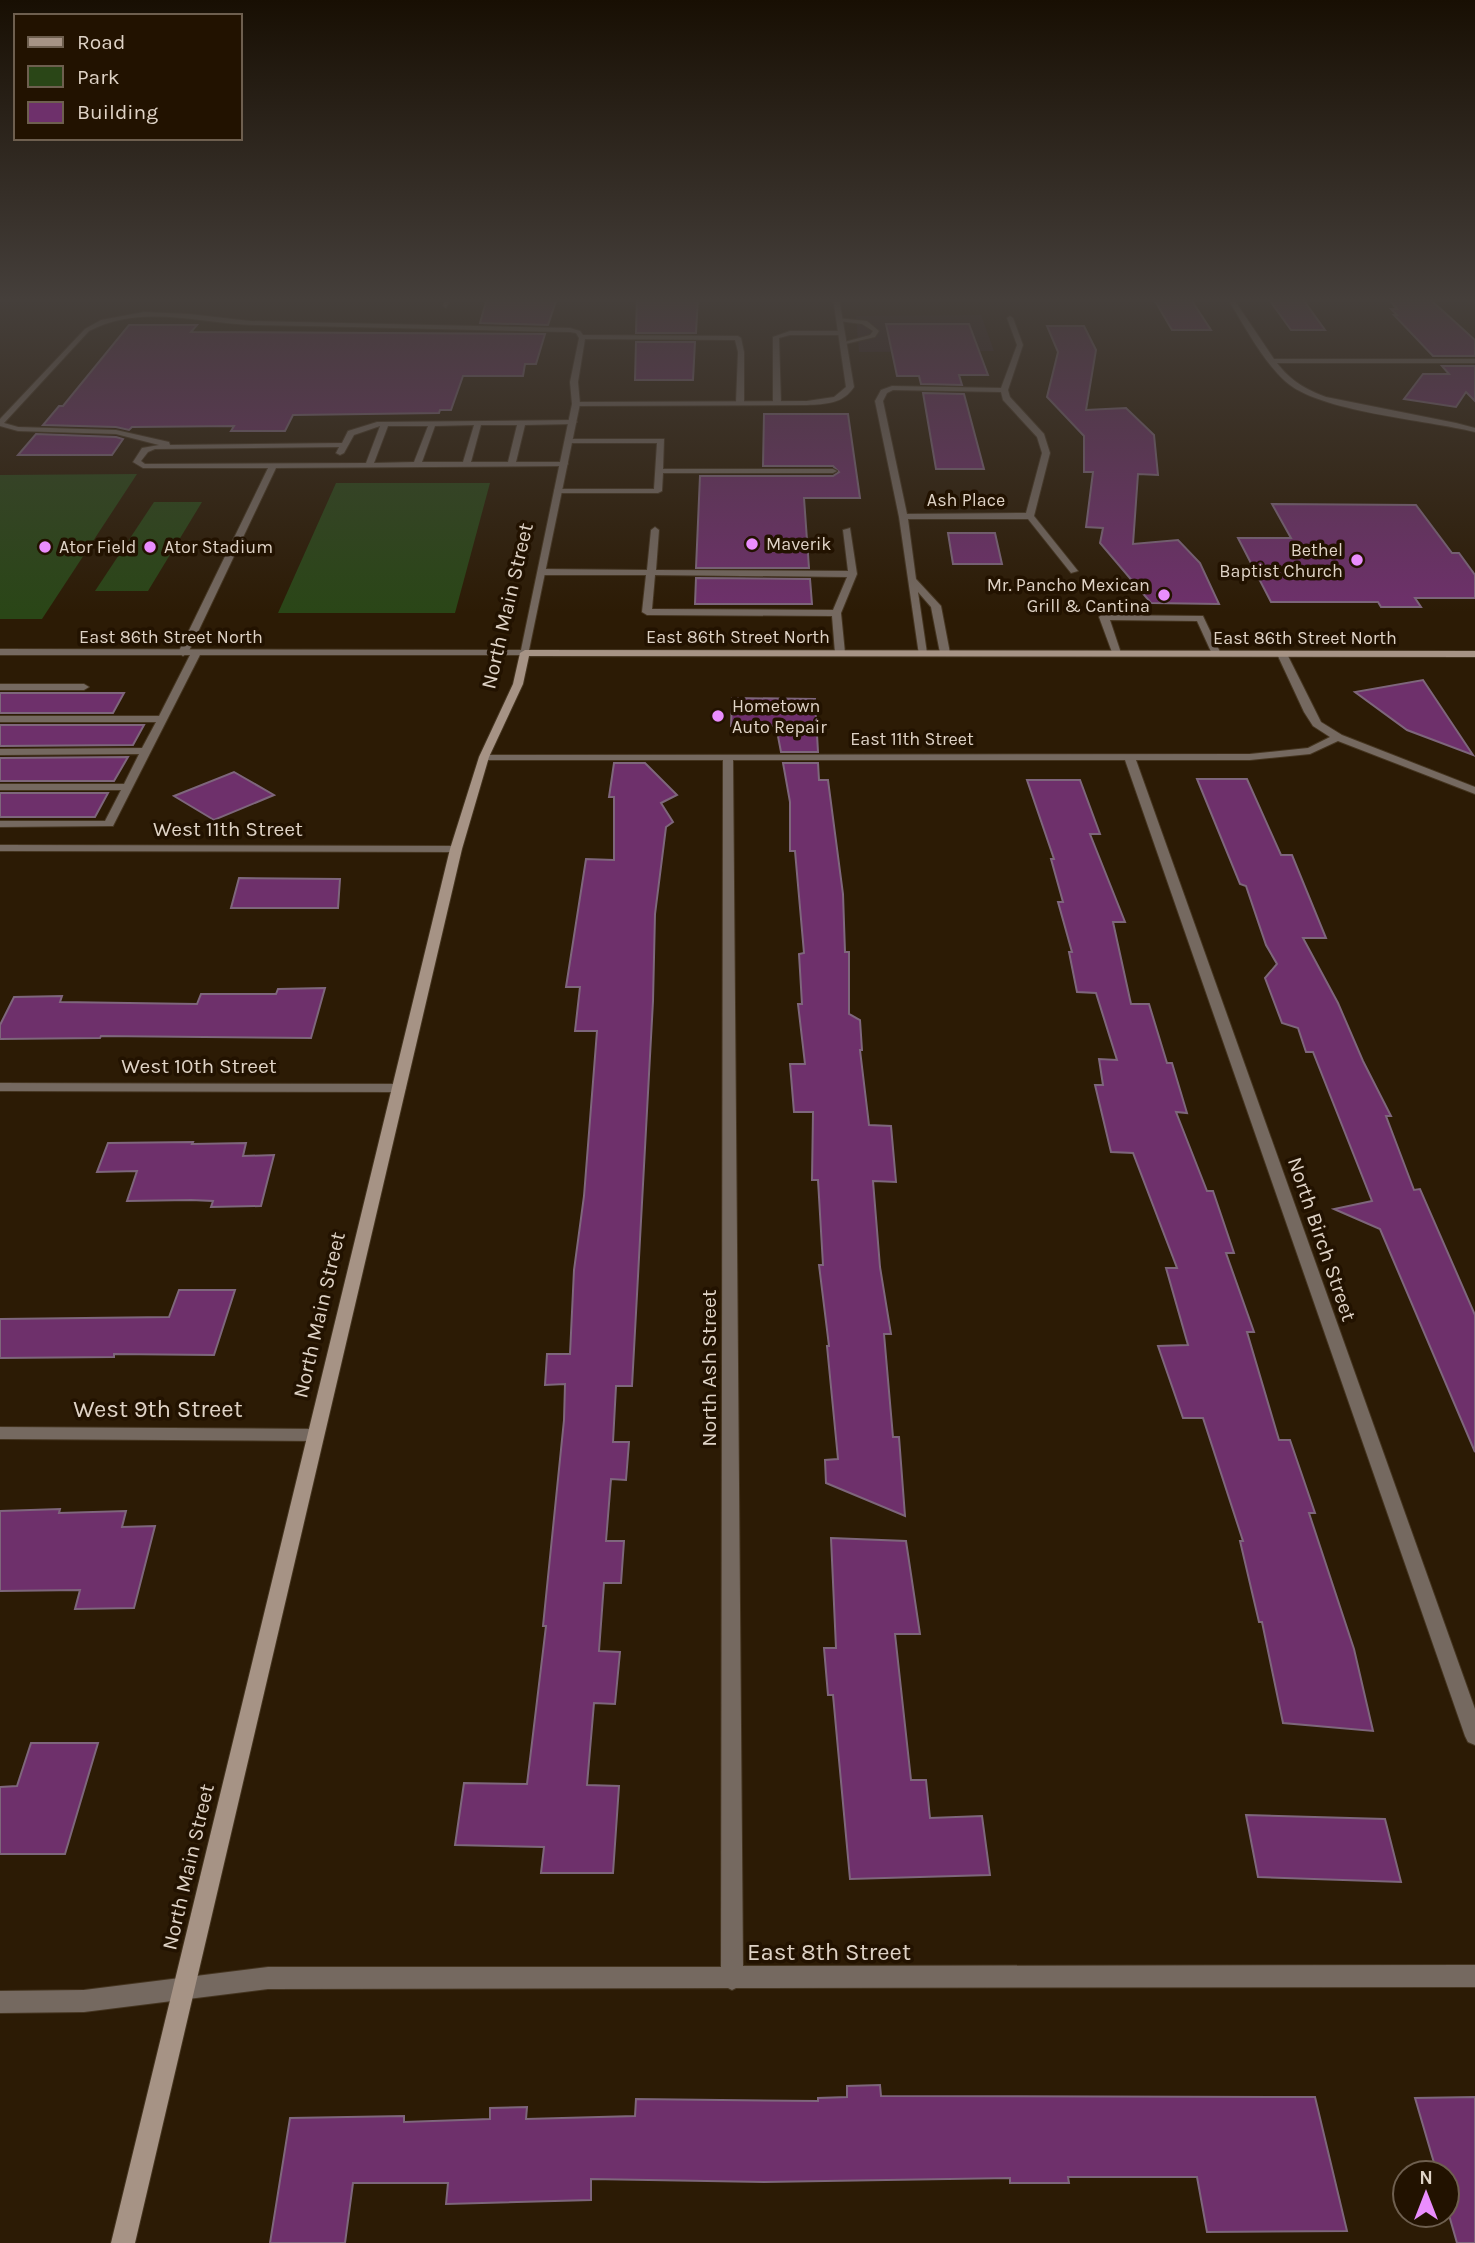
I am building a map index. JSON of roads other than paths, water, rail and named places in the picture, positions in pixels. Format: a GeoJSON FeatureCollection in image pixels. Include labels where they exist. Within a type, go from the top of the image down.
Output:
{"type":"FeatureCollection","features":[{"type":"Feature","properties":{"kind":"main road","name":"East 86th Street North"},"geometry":{"type":"LineString","coordinates":[[525,653],[1475,654]]}},
{"type":"Feature","properties":{"kind":"main road","name":"North Main Street"},"geometry":{"type":"LineString","coordinates":[[123,2243],[456,849],[484,757],[518,684],[525,653]]}},
{"type":"Feature","properties":{"kind":"street"},"geometry":{"type":"LineString","coordinates":[[19,403],[0,423],[18,429],[133,434],[170,446]]}},
{"type":"Feature","properties":{"kind":"street"},"geometry":{"type":"LineString","coordinates":[[576,404],[793,403]]}},
{"type":"Feature","properties":{"kind":"street","name":"Ash Place"},"geometry":{"type":"LineString","coordinates":[[879,403],[903,517],[922,653]]}},
{"type":"Feature","properties":{"kind":"street","name":"Ash Place"},"geometry":{"type":"LineString","coordinates":[[1012,403],[1041,436],[1046,453],[1030,516]]}},
{"type":"Feature","properties":{"kind":"street"},"geometry":{"type":"LineString","coordinates":[[1350,403],[1474,428]]}},
{"type":"Feature","properties":{"kind":"street","name":"North Main Street"},"geometry":{"type":"LineString","coordinates":[[525,653],[576,404]]}},
{"type":"Feature","properties":{"kind":"street"},"geometry":{"type":"LineString","coordinates":[[335,465],[346,437],[357,429],[385,424],[572,422]]}},
{"type":"Feature","properties":{"kind":"street"},"geometry":{"type":"LineString","coordinates":[[369,464],[385,424]]}},
{"type":"Feature","properties":{"kind":"street"},"geometry":{"type":"LineString","coordinates":[[417,464],[432,424]]}},
{"type":"Feature","properties":{"kind":"street"},"geometry":{"type":"LineString","coordinates":[[466,464],[478,424]]}},
{"type":"Feature","properties":{"kind":"street"},"geometry":{"type":"LineString","coordinates":[[511,464],[521,424]]}},
{"type":"Feature","properties":{"kind":"street"},"geometry":{"type":"LineString","coordinates":[[558,491],[658,491],[661,440],[569,441]]}},
{"type":"Feature","properties":{"kind":"street"},"geometry":{"type":"LineString","coordinates":[[343,445],[170,446],[149,448],[137,462],[143,466],[564,464]]}},
{"type":"Feature","properties":{"kind":"street"},"geometry":{"type":"LineString","coordinates":[[183,653],[273,465]]}},
{"type":"Feature","properties":{"kind":"street"},"geometry":{"type":"LineString","coordinates":[[659,471],[834,471]]}},
{"type":"Feature","properties":{"kind":"street","name":"Ash Place"},"geometry":{"type":"LineString","coordinates":[[903,517],[1030,516]]}},
{"type":"Feature","properties":{"kind":"street","name":"Ash Place"},"geometry":{"type":"LineString","coordinates":[[1030,516],[1074,572]]}},
{"type":"Feature","properties":{"kind":"street"},"geometry":{"type":"LineString","coordinates":[[654,530],[647,612],[836,613]]}},
{"type":"Feature","properties":{"kind":"street"},"geometry":{"type":"LineString","coordinates":[[840,653],[836,613],[853,574],[847,530]]}},
{"type":"Feature","properties":{"kind":"street"},"geometry":{"type":"LineString","coordinates":[[542,572],[853,574]]}},
{"type":"Feature","properties":{"kind":"street"},"geometry":{"type":"LineString","coordinates":[[912,580],[936,606],[946,653]]}},
{"type":"Feature","properties":{"kind":"street"},"geometry":{"type":"LineString","coordinates":[[1116,653],[1104,617],[1200,618],[1216,654]]}},
{"type":"Feature","properties":{"kind":"street","name":"East 86th Street North"},"geometry":{"type":"LineString","coordinates":[[0,652],[525,653]]}},
{"type":"Feature","properties":{"kind":"street"},"geometry":{"type":"LineString","coordinates":[[0,824],[109,824],[196,653]]}},
{"type":"Feature","properties":{"kind":"street"},"geometry":{"type":"LineString","coordinates":[[1282,654],[1317,724],[1338,737],[1475,790]]}},
{"type":"Feature","properties":{"kind":"street"},"geometry":{"type":"LineString","coordinates":[[0,687],[84,687]]}},
{"type":"Feature","properties":{"kind":"street"},"geometry":{"type":"LineString","coordinates":[[0,719],[162,719]]}},
{"type":"Feature","properties":{"kind":"street","name":"East 11th Street"},"geometry":{"type":"LineString","coordinates":[[484,757],[1281,755],[1310,751],[1338,737]]}},
{"type":"Feature","properties":{"kind":"street"},"geometry":{"type":"LineString","coordinates":[[0,752],[145,751]]}},
{"type":"Feature","properties":{"kind":"street","name":"North Birch Street"},"geometry":{"type":"LineString","coordinates":[[1129,756],[1475,1736]]}},
{"type":"Feature","properties":{"kind":"street","name":"North Ash Street"},"geometry":{"type":"LineString","coordinates":[[728,757],[732,1979]]}},
{"type":"Feature","properties":{"kind":"street"},"geometry":{"type":"LineString","coordinates":[[0,787],[128,787]]}},
{"type":"Feature","properties":{"kind":"street","name":"West 11th Street"},"geometry":{"type":"LineString","coordinates":[[0,848],[456,849]]}},
{"type":"Feature","properties":{"kind":"street","name":"West 10th Street"},"geometry":{"type":"LineString","coordinates":[[0,1087],[399,1087]]}},
{"type":"Feature","properties":{"kind":"street","name":"West 9th Street"},"geometry":{"type":"LineString","coordinates":[[0,1433],[316,1435]]}},
{"type":"Feature","properties":{"kind":"street","name":"East 8th Street"},"geometry":{"type":"LineString","coordinates":[[0,2001],[84,2001],[268,1978],[1475,1976]]}},
{"type":"Feature","properties":{"kind":"place","name":"Maverik"},"geometry":{"type":"Point","coordinates":[752,544]}},
{"type":"Feature","properties":{"kind":"place","name":"Ator Field"},"geometry":{"type":"Point","coordinates":[45,547]}},
{"type":"Feature","properties":{"kind":"place","name":"Ator Stadium"},"geometry":{"type":"Point","coordinates":[150,547]}},
{"type":"Feature","properties":{"kind":"place","name":"Bethel Baptist Church"},"geometry":{"type":"Point","coordinates":[1357,560]}},
{"type":"Feature","properties":{"kind":"place","name":"Mr. Pancho Mexican Grill & Cantina"},"geometry":{"type":"Point","coordinates":[1164,595]}},
{"type":"Feature","properties":{"kind":"place","name":"Hometown Auto Repair"},"geometry":{"type":"Point","coordinates":[718,716]}}]}
